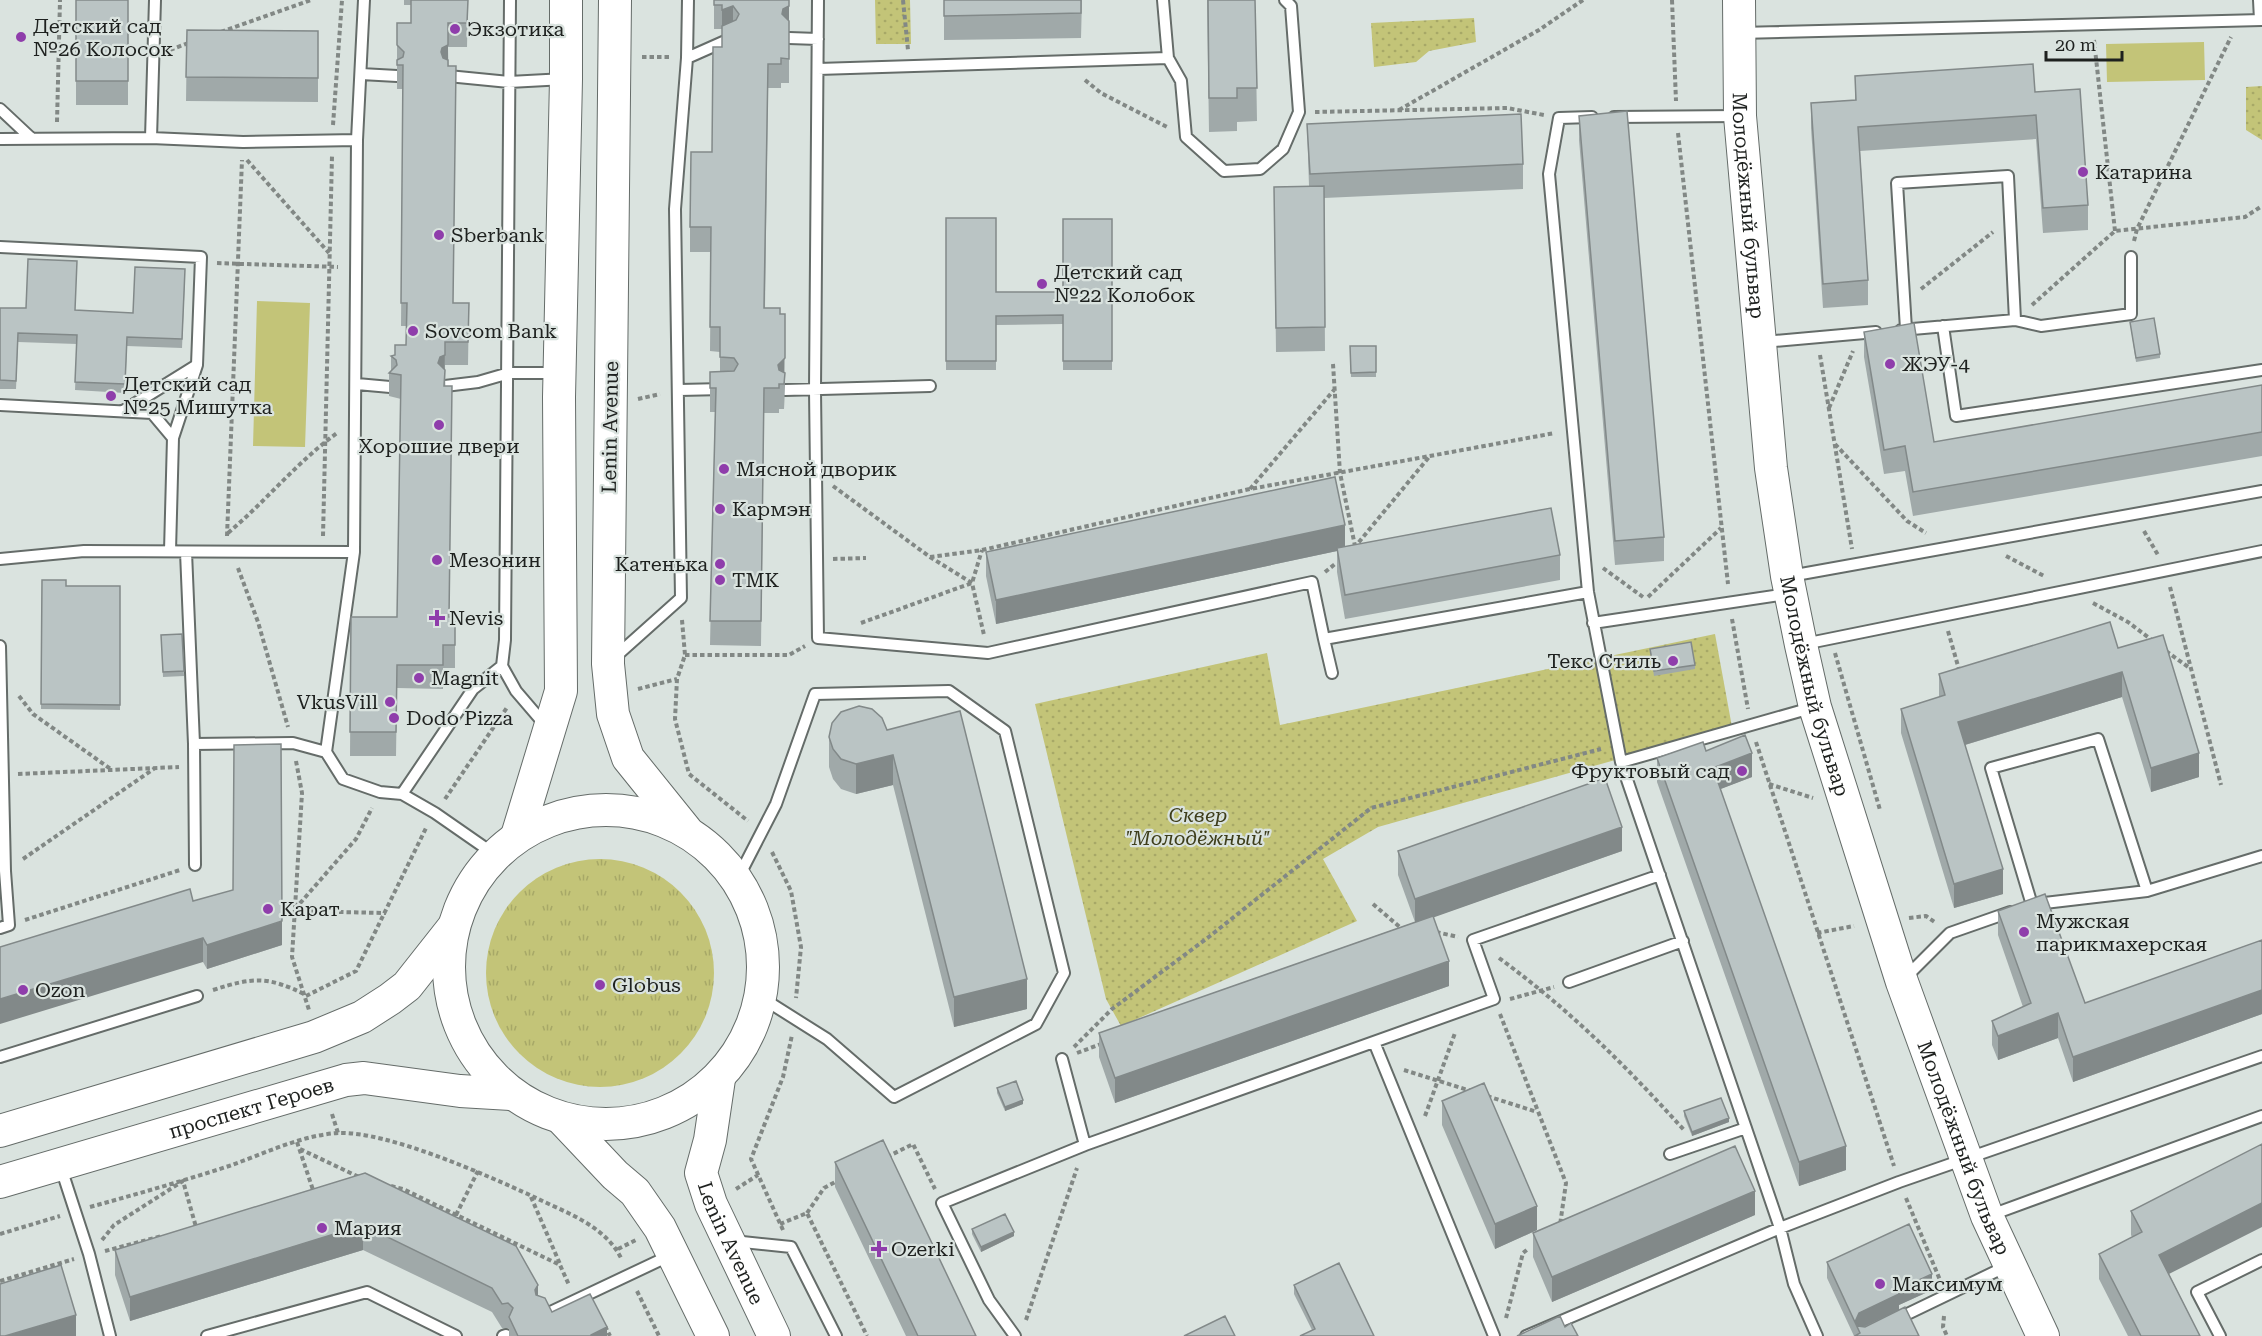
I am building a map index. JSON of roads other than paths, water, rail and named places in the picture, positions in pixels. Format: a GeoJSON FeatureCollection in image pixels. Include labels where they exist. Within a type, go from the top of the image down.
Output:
{"type":"FeatureCollection","features":[{"type":"Feature","properties":{"kind":"street"},"geometry":{"type":"LineString","coordinates":[[0,1131],[314,1037],[362,1017],[406,986],[452,929],[468,889],[506,845],[549,730],[561,691],[560,373],[566,0]]}},
{"type":"Feature","properties":{"kind":"street","name":"Lenin Avenue"},"geometry":{"type":"LineString","coordinates":[[615,0],[608,664],[613,714],[628,758],[686,830]]}},
{"type":"Feature","properties":{"kind":"street","name":"Молодёжный бульвар"},"geometry":{"type":"LineString","coordinates":[[1739,0],[1740,116],[1771,468],[1788,585],[1816,642],[1815,707],[1902,982],[1966,1160],[1987,1216],[2043,1336]]}},
{"type":"Feature","properties":{"kind":"street"},"geometry":{"type":"LineString","coordinates":[[506,845],[571,813],[631,810],[686,830],[738,878],[756,916],[764,957],[762,998],[746,1041],[719,1079],[673,1111],[619,1125],[563,1120]]}},
{"type":"Feature","properties":{"kind":"street"},"geometry":{"type":"LineString","coordinates":[[452,929],[449,991],[470,1049],[511,1094],[563,1120],[615,1175],[635,1192],[660,1228],[713,1336]]}},
{"type":"Feature","properties":{"kind":"street","name":"проспект Героев"},"geometry":{"type":"LineString","coordinates":[[0,1182],[346,1080],[364,1078],[460,1091],[511,1094]]}},
{"type":"Feature","properties":{"kind":"street","name":"Lenin Avenue"},"geometry":{"type":"LineString","coordinates":[[719,1079],[710,1140],[701,1173],[711,1204],[774,1336]]}},
{"type":"Feature","properties":{"kind":"lane"},"geometry":{"type":"LineString","coordinates":[[151,138],[155,0]]}},
{"type":"Feature","properties":{"kind":"lane"},"geometry":{"type":"LineString","coordinates":[[364,0],[357,140],[354,552],[326,752],[343,779],[380,792],[402,794],[435,813],[506,845]]}},
{"type":"Feature","properties":{"kind":"lane"},"geometry":{"type":"LineString","coordinates":[[510,0],[509,373],[505,640],[502,666],[516,691],[549,730]]}},
{"type":"Feature","properties":{"kind":"lane"},"geometry":{"type":"LineString","coordinates":[[608,664],[681,598],[675,209],[687,58],[688,0]]}},
{"type":"Feature","properties":{"kind":"lane"},"geometry":{"type":"LineString","coordinates":[[818,0],[815,390],[818,638],[988,653],[1312,582],[1332,673]]}},
{"type":"Feature","properties":{"kind":"lane"},"geometry":{"type":"LineString","coordinates":[[1163,0],[1168,58],[1181,81],[1186,137],[1224,171],[1260,169],[1283,149],[1299,112],[1291,6],[1285,0]]}},
{"type":"Feature","properties":{"kind":"lane"},"geometry":{"type":"LineString","coordinates":[[1739,33],[2261,20],[2259,0]]}},
{"type":"Feature","properties":{"kind":"lane"},"geometry":{"type":"LineString","coordinates":[[687,58],[732,38]]}},
{"type":"Feature","properties":{"kind":"lane"},"geometry":{"type":"LineString","coordinates":[[789,38],[818,39]]}},
{"type":"Feature","properties":{"kind":"lane"},"geometry":{"type":"LineString","coordinates":[[818,69],[1168,58]]}},
{"type":"Feature","properties":{"kind":"lane"},"geometry":{"type":"LineString","coordinates":[[361,74],[397,76]]}},
{"type":"Feature","properties":{"kind":"lane"},"geometry":{"type":"LineString","coordinates":[[448,76],[509,82],[566,79]]}},
{"type":"Feature","properties":{"kind":"lane"},"geometry":{"type":"LineString","coordinates":[[0,109],[31,138]]}},
{"type":"Feature","properties":{"kind":"lane"},"geometry":{"type":"LineString","coordinates":[[1740,116],[1559,118],[1550,174],[1588,592],[1621,762],[1780,1228],[1794,1284],[1817,1336]]}},
{"type":"Feature","properties":{"kind":"lane"},"geometry":{"type":"LineString","coordinates":[[0,139],[151,138],[243,142],[357,140]]}},
{"type":"Feature","properties":{"kind":"lane"},"geometry":{"type":"LineString","coordinates":[[1906,329],[1897,183],[2008,176],[2015,320]]}},
{"type":"Feature","properties":{"kind":"lane"},"geometry":{"type":"LineString","coordinates":[[0,247],[201,258],[196,365],[173,438],[170,552]]}},
{"type":"Feature","properties":{"kind":"lane"},"geometry":{"type":"LineString","coordinates":[[1760,342],[2015,320],[2041,326],[2131,314],[2131,256]]}},
{"type":"Feature","properties":{"kind":"lane"},"geometry":{"type":"LineString","coordinates":[[1943,326],[1956,416],[2262,370]]}},
{"type":"Feature","properties":{"kind":"lane"},"geometry":{"type":"LineString","coordinates":[[123,411],[196,365]]}},
{"type":"Feature","properties":{"kind":"lane"},"geometry":{"type":"LineString","coordinates":[[445,386],[478,382],[509,373],[560,373]]}},
{"type":"Feature","properties":{"kind":"lane"},"geometry":{"type":"LineString","coordinates":[[357,384],[390,387]]}},
{"type":"Feature","properties":{"kind":"lane"},"geometry":{"type":"LineString","coordinates":[[785,390],[930,386]]}},
{"type":"Feature","properties":{"kind":"lane"},"geometry":{"type":"LineString","coordinates":[[679,390],[730,389]]}},
{"type":"Feature","properties":{"kind":"lane"},"geometry":{"type":"LineString","coordinates":[[0,405],[152,413],[173,438]]}},
{"type":"Feature","properties":{"kind":"lane"},"geometry":{"type":"LineString","coordinates":[[1593,623],[1730,602],[1856,564],[2262,491]]}},
{"type":"Feature","properties":{"kind":"lane"},"geometry":{"type":"LineString","coordinates":[[1816,642],[2262,550]]}},
{"type":"Feature","properties":{"kind":"lane"},"geometry":{"type":"LineString","coordinates":[[0,559],[84,551],[354,552]]}},
{"type":"Feature","properties":{"kind":"lane"},"geometry":{"type":"LineString","coordinates":[[186,552],[194,744],[195,865]]}},
{"type":"Feature","properties":{"kind":"lane"},"geometry":{"type":"LineString","coordinates":[[1324,639],[1588,592]]}},
{"type":"Feature","properties":{"kind":"lane"},"geometry":{"type":"LineString","coordinates":[[0,646],[4,926]]}},
{"type":"Feature","properties":{"kind":"lane"},"geometry":{"type":"LineString","coordinates":[[402,794],[473,689],[502,666]]}},
{"type":"Feature","properties":{"kind":"lane"},"geometry":{"type":"LineString","coordinates":[[738,878],[763,833],[815,694],[949,691],[1005,731],[1064,973],[1035,1024],[894,1098],[827,1039],[795,1021],[762,998]]}},
{"type":"Feature","properties":{"kind":"lane"},"geometry":{"type":"LineString","coordinates":[[1621,762],[1815,707]]}},
{"type":"Feature","properties":{"kind":"lane"},"geometry":{"type":"LineString","coordinates":[[2032,905],[1991,768],[2098,739],[2147,891]]}},
{"type":"Feature","properties":{"kind":"lane"},"geometry":{"type":"LineString","coordinates":[[194,744],[293,743],[326,752]]}},
{"type":"Feature","properties":{"kind":"lane"},"geometry":{"type":"LineString","coordinates":[[1902,982],[1950,933],[2032,905],[2147,891],[2262,856]]}},
{"type":"Feature","properties":{"kind":"lane"},"geometry":{"type":"LineString","coordinates":[[1015,1336],[989,1300],[942,1203],[1085,1145],[1494,999],[1473,940],[1660,876]]}},
{"type":"Feature","properties":{"kind":"lane"},"geometry":{"type":"LineString","coordinates":[[1569,982],[1683,940]]}},
{"type":"Feature","properties":{"kind":"lane"},"geometry":{"type":"LineString","coordinates":[[0,1057],[196,996]]}},
{"type":"Feature","properties":{"kind":"lane"},"geometry":{"type":"LineString","coordinates":[[1374,1042],[1494,1336]]}},
{"type":"Feature","properties":{"kind":"lane"},"geometry":{"type":"LineString","coordinates":[[1526,1336],[1780,1228],[1899,1182],[2262,1056]]}},
{"type":"Feature","properties":{"kind":"lane"},"geometry":{"type":"LineString","coordinates":[[1062,1059],[1085,1145]]}},
{"type":"Feature","properties":{"kind":"lane"},"geometry":{"type":"LineString","coordinates":[[1987,1216],[2262,1116]]}},
{"type":"Feature","properties":{"kind":"lane"},"geometry":{"type":"LineString","coordinates":[[1670,1154],[1746,1128]]}},
{"type":"Feature","properties":{"kind":"lane"},"geometry":{"type":"LineString","coordinates":[[60,1164],[90,1254],[110,1336]]}},
{"type":"Feature","properties":{"kind":"lane"},"geometry":{"type":"LineString","coordinates":[[729,1241],[791,1247],[836,1336]]}},
{"type":"Feature","properties":{"kind":"lane"},"geometry":{"type":"LineString","coordinates":[[542,1316],[674,1254]]}},
{"type":"Feature","properties":{"kind":"lane"},"geometry":{"type":"LineString","coordinates":[[2220,1336],[2197,1292],[2262,1260]]}},
{"type":"Feature","properties":{"kind":"lane"},"geometry":{"type":"LineString","coordinates":[[1883,1326],[2009,1265]]}},
{"type":"Feature","properties":{"kind":"lane"},"geometry":{"type":"LineString","coordinates":[[207,1336],[367,1292],[456,1336]]}},
{"type":"Feature","properties":{"kind":"place","name":"Экзотика"},"geometry":{"type":"Point","coordinates":[455,29]}},
{"type":"Feature","properties":{"kind":"place","name":"Детский сад №26 Колосок"},"geometry":{"type":"Point","coordinates":[21,37]}},
{"type":"Feature","properties":{"kind":"place","name":"Катарина"},"geometry":{"type":"Point","coordinates":[2083,172]}},
{"type":"Feature","properties":{"kind":"place","name":"Sberbank"},"geometry":{"type":"Point","coordinates":[439,235]}},
{"type":"Feature","properties":{"kind":"place","name":"Детский сад №22 Колобок"},"geometry":{"type":"Point","coordinates":[1042,284]}},
{"type":"Feature","properties":{"kind":"place","name":"Sovcom Bank"},"geometry":{"type":"Point","coordinates":[413,331]}},
{"type":"Feature","properties":{"kind":"place","name":"ЖЭУ-4"},"geometry":{"type":"Point","coordinates":[1890,364]}},
{"type":"Feature","properties":{"kind":"place","name":"Детский сад №25 Мишутка"},"geometry":{"type":"Point","coordinates":[111,396]}},
{"type":"Feature","properties":{"kind":"place","name":"Хорошие двери"},"geometry":{"type":"Point","coordinates":[439,425]}},
{"type":"Feature","properties":{"kind":"place","name":"Мясной дворик"},"geometry":{"type":"Point","coordinates":[724,469]}},
{"type":"Feature","properties":{"kind":"place","name":"Кармэн"},"geometry":{"type":"Point","coordinates":[720,509]}},
{"type":"Feature","properties":{"kind":"place","name":"Мезонин"},"geometry":{"type":"Point","coordinates":[437,560]}},
{"type":"Feature","properties":{"kind":"place","name":"Катенька"},"geometry":{"type":"Point","coordinates":[720,564]}},
{"type":"Feature","properties":{"kind":"place","name":"ТМК"},"geometry":{"type":"Point","coordinates":[720,580]}},
{"type":"Feature","properties":{"kind":"place","name":"Nevis"},"geometry":{"type":"Point","coordinates":[437,618]}},
{"type":"Feature","properties":{"kind":"place","name":"Текс Стиль"},"geometry":{"type":"Point","coordinates":[1673,661]}},
{"type":"Feature","properties":{"kind":"place","name":"Magnit"},"geometry":{"type":"Point","coordinates":[419,678]}},
{"type":"Feature","properties":{"kind":"place","name":"VkusVill"},"geometry":{"type":"Point","coordinates":[390,702]}},
{"type":"Feature","properties":{"kind":"place","name":"Dodo Pizza"},"geometry":{"type":"Point","coordinates":[394,718]}},
{"type":"Feature","properties":{"kind":"place","name":"Фруктовый сад"},"geometry":{"type":"Point","coordinates":[1742,771]}},
{"type":"Feature","properties":{"kind":"place","name":"Карат"},"geometry":{"type":"Point","coordinates":[268,909]}},
{"type":"Feature","properties":{"kind":"place","name":"Мужская парикмахерская"},"geometry":{"type":"Point","coordinates":[2024,932]}},
{"type":"Feature","properties":{"kind":"place","name":"Globus"},"geometry":{"type":"Point","coordinates":[600,985]}},
{"type":"Feature","properties":{"kind":"place","name":"Ozon"},"geometry":{"type":"Point","coordinates":[23,990]}},
{"type":"Feature","properties":{"kind":"place","name":"Мария"},"geometry":{"type":"Point","coordinates":[322,1228]}},
{"type":"Feature","properties":{"kind":"place","name":"Ozerki"},"geometry":{"type":"Point","coordinates":[879,1249]}},
{"type":"Feature","properties":{"kind":"place","name":"Максимум"},"geometry":{"type":"Point","coordinates":[1880,1284]}},
{"type":"Feature","properties":{"kind":"park label","name":"Сквер \"Молодёжный\""},"geometry":{"type":"Point","coordinates":[1198,826]}}]}
